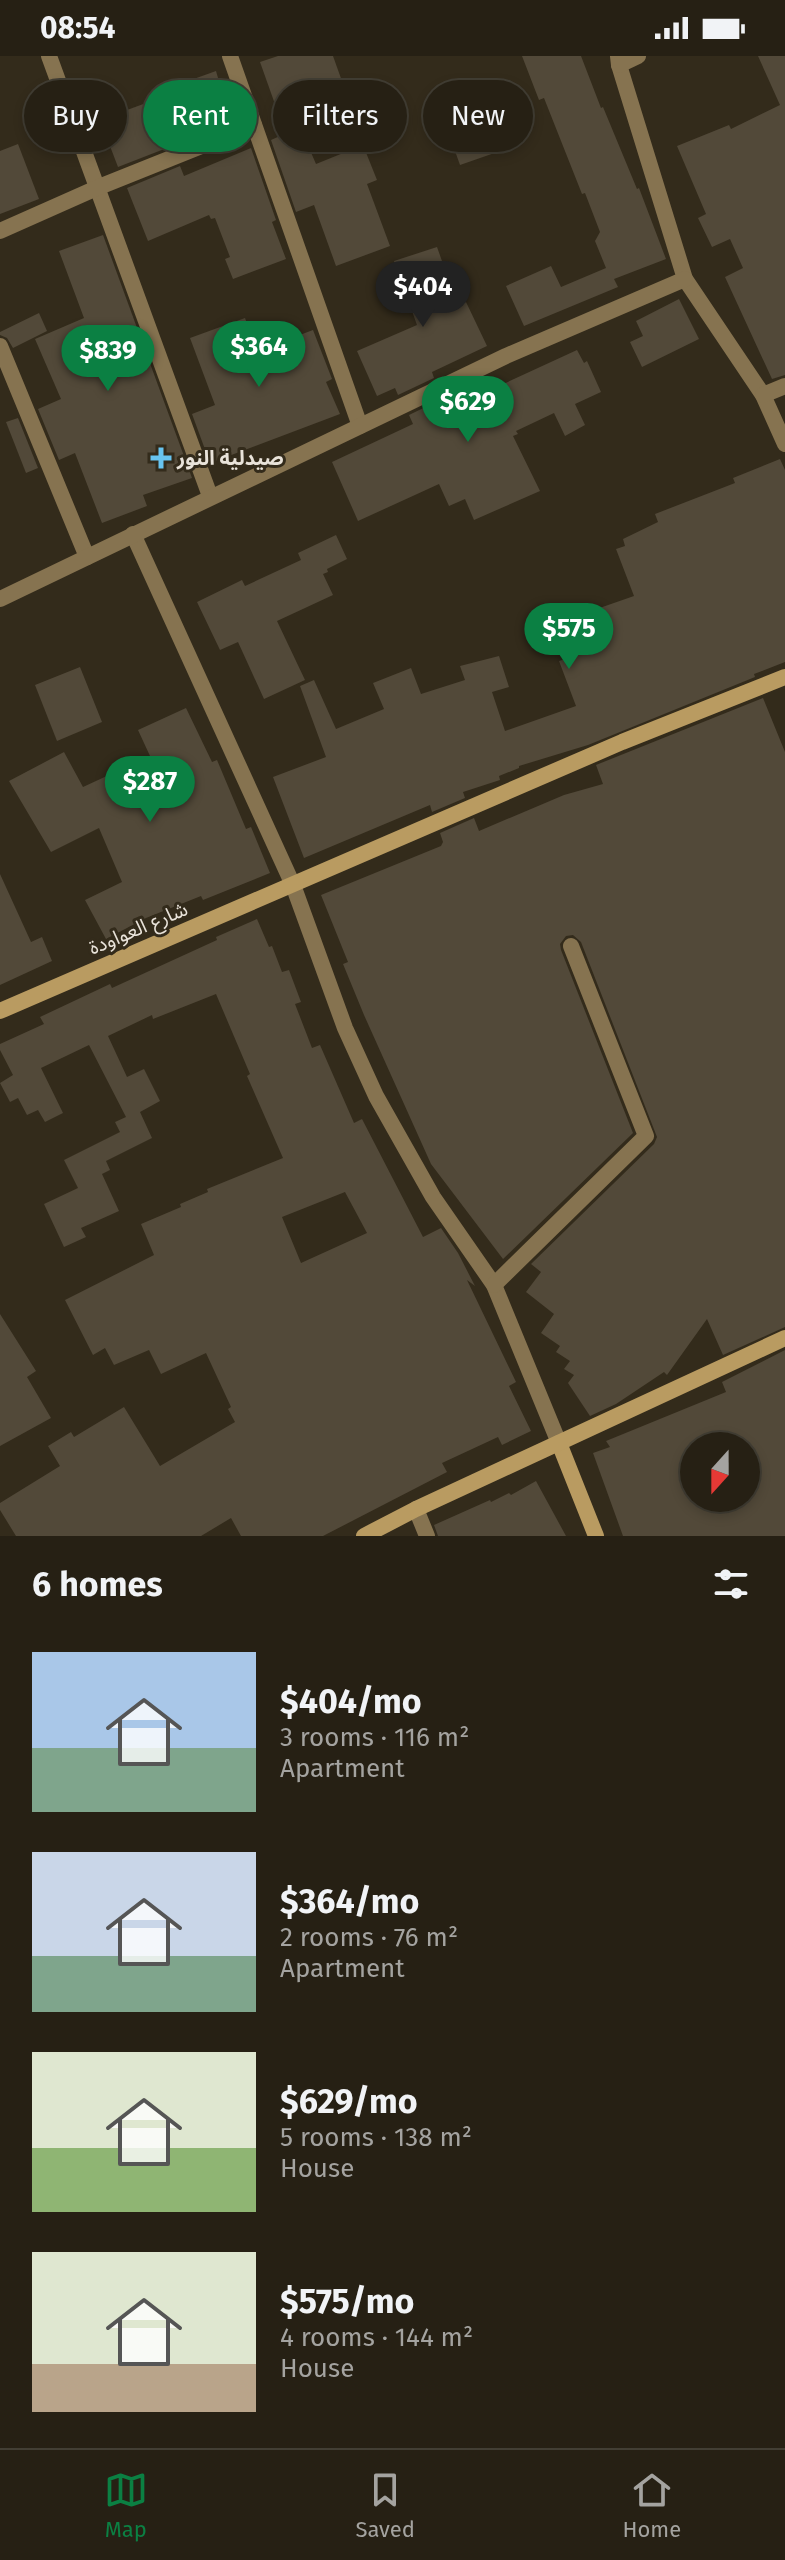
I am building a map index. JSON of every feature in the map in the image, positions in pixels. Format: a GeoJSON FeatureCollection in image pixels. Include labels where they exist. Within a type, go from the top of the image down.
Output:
{"type":"FeatureCollection","features":[{"type":"Feature","properties":{"kind":"street"},"geometry":{"type":"LineString","coordinates":[[49,56],[210,496]]}},
{"type":"Feature","properties":{"kind":"street"},"geometry":{"type":"LineString","coordinates":[[230,56],[238,80]]}},
{"type":"Feature","properties":{"kind":"street"},"geometry":{"type":"LineString","coordinates":[[638,56],[619,61],[685,279],[763,395],[785,444]]}},
{"type":"Feature","properties":{"kind":"street"},"geometry":{"type":"LineString","coordinates":[[257,134],[360,426]]}},
{"type":"Feature","properties":{"kind":"street"},"geometry":{"type":"LineString","coordinates":[[0,231],[186,152]]}},
{"type":"Feature","properties":{"kind":"street"},"geometry":{"type":"LineString","coordinates":[[0,599],[506,356],[685,279]]}},
{"type":"Feature","properties":{"kind":"street"},"geometry":{"type":"LineString","coordinates":[[0,346],[87,557]]}},
{"type":"Feature","properties":{"kind":"street"},"geometry":{"type":"LineString","coordinates":[[763,395],[785,386]]}},
{"type":"Feature","properties":{"kind":"street"},"geometry":{"type":"LineString","coordinates":[[133,534],[293,885],[345,1028],[376,1096],[433,1197],[494,1285],[596,1536]]}},
{"type":"Feature","properties":{"kind":"street","name":"شارع العواودة"},"geometry":{"type":"LineString","coordinates":[[0,1011],[622,742],[785,677]]}},
{"type":"Feature","properties":{"kind":"street"},"geometry":{"type":"LineString","coordinates":[[494,1285],[646,1136],[571,946]]}},
{"type":"Feature","properties":{"kind":"street"},"geometry":{"type":"LineString","coordinates":[[364,1536],[785,1338]]}},
{"type":"Feature","properties":{"kind":"street"},"geometry":{"type":"LineString","coordinates":[[416,1509],[427,1536]]}},
{"type":"Feature","properties":{"kind":"building"},"geometry":{"type":"Polygon","coordinates":[[[278,56],[333,56],[342,80],[273,80],[273,99],[260,62],[278,56]]]}},
{"type":"Feature","properties":{"kind":"building"},"geometry":{"type":"Polygon","coordinates":[[[522,56],[581,56],[601,108],[639,188],[666,259],[614,279],[618,287],[524,326],[506,286],[551,266],[561,287],[606,268],[595,241],[600,232],[585,193],[582,194],[544,98],[539,100],[522,56]]]}},
{"type":"Feature","properties":{"kind":"building"},"geometry":{"type":"Polygon","coordinates":[[[758,56],[785,56],[785,375],[772,379],[725,277],[743,268],[730,239],[712,247],[698,218],[706,214],[677,146],[729,125],[731,129],[780,105],[758,56]]]}},
{"type":"Feature","properties":{"kind":"building"},"geometry":{"type":"Polygon","coordinates":[[[216,71],[219,80],[191,80],[216,71]]]}},
{"type":"Feature","properties":{"kind":"building"},"geometry":{"type":"Polygon","coordinates":[[[143,104],[143,152],[157,152],[118,167],[112,152],[127,152],[127,110],[143,104]]]}},
{"type":"Feature","properties":{"kind":"building"},"geometry":{"type":"Polygon","coordinates":[[[18,144],[39,199],[0,214],[0,151],[18,144]]]}},
{"type":"Feature","properties":{"kind":"building"},"geometry":{"type":"Polygon","coordinates":[[[241,152],[252,152],[286,259],[233,279],[225,259],[230,257],[215,218],[211,219],[209,215],[148,241],[127,188],[180,166],[184,176],[241,152]]]}},
{"type":"Feature","properties":{"kind":"building"},"geometry":{"type":"Polygon","coordinates":[[[275,152],[311,152],[316,164],[346,152],[366,152],[377,180],[367,184],[390,246],[336,266],[314,205],[296,212],[275,152]]]}},
{"type":"Feature","properties":{"kind":"building"},"geometry":{"type":"Polygon","coordinates":[[[455,152],[497,152],[460,165],[455,152]]]}},
{"type":"Feature","properties":{"kind":"building"},"geometry":{"type":"Polygon","coordinates":[[[103,235],[192,478],[143,495],[147,506],[102,523],[75,453],[59,460],[38,409],[61,399],[35,339],[84,318],[59,251],[103,235]]]}},
{"type":"Feature","properties":{"kind":"building"},"geometry":{"type":"Polygon","coordinates":[[[437,247],[458,306],[466,302],[487,346],[432,372],[434,378],[398,395],[395,388],[377,396],[357,351],[417,325],[394,261],[437,247]]]}},
{"type":"Feature","properties":{"kind":"building"},"geometry":{"type":"Polygon","coordinates":[[[679,299],[699,339],[642,367],[630,342],[643,336],[636,321],[679,299]]]}},
{"type":"Feature","properties":{"kind":"building"},"geometry":{"type":"Polygon","coordinates":[[[39,313],[47,331],[13,348],[7,338],[0,335],[0,332],[39,313]]]}},
{"type":"Feature","properties":{"kind":"building"},"geometry":{"type":"Polygon","coordinates":[[[245,318],[257,351],[313,330],[332,379],[326,382],[340,414],[210,463],[192,414],[215,405],[190,338],[245,318]]]}},
{"type":"Feature","properties":{"kind":"building"},"geometry":{"type":"Polygon","coordinates":[[[577,350],[584,363],[587,361],[601,392],[575,404],[585,425],[565,436],[554,413],[516,431],[518,434],[513,436],[540,491],[474,520],[465,499],[449,506],[439,484],[358,521],[332,462],[413,424],[409,415],[444,398],[449,409],[577,350]]]}},
{"type":"Feature","properties":{"kind":"building"},"geometry":{"type":"Polygon","coordinates":[[[18,418],[38,468],[26,473],[6,422],[18,418]]]}},
{"type":"Feature","properties":{"kind":"building"},"geometry":{"type":"Polygon","coordinates":[[[780,459],[785,470],[785,662],[588,745],[519,766],[499,776],[500,780],[463,792],[465,798],[432,812],[430,805],[304,858],[273,777],[326,757],[300,686],[314,680],[336,729],[384,709],[373,683],[411,668],[421,694],[465,680],[460,666],[499,656],[509,687],[492,692],[505,731],[576,706],[559,661],[581,654],[568,619],[634,596],[616,549],[625,546],[623,539],[658,522],[655,514],[735,483],[733,478],[780,459]]]}},
{"type":"Feature","properties":{"kind":"building"},"geometry":{"type":"Polygon","coordinates":[[[336,535],[347,559],[323,574],[333,595],[277,621],[305,680],[264,699],[238,642],[220,650],[197,602],[242,580],[245,586],[301,560],[298,553],[336,535]]]}},
{"type":"Feature","properties":{"kind":"building"},"geometry":{"type":"Polygon","coordinates":[[[80,667],[102,722],[57,741],[35,685],[80,667]]]}},
{"type":"Feature","properties":{"kind":"building"},"geometry":{"type":"Polygon","coordinates":[[[763,698],[785,752],[785,1327],[723,1355],[707,1319],[667,1375],[664,1372],[616,1404],[590,1416],[568,1383],[574,1375],[564,1369],[570,1361],[556,1352],[560,1346],[541,1333],[554,1314],[526,1292],[541,1272],[531,1264],[654,1144],[657,1137],[581,942],[573,935],[566,936],[560,944],[561,950],[633,1133],[503,1259],[431,1164],[343,964],[348,962],[321,895],[441,846],[440,833],[474,818],[479,831],[564,795],[603,784],[596,765],[763,698]]]}},
{"type":"Feature","properties":{"kind":"building"},"geometry":{"type":"Polygon","coordinates":[[[186,708],[212,762],[217,760],[246,829],[251,827],[270,873],[203,900],[201,896],[146,918],[106,939],[85,900],[122,882],[99,828],[51,852],[9,781],[64,752],[83,787],[150,756],[138,730],[186,708]]]}},
{"type":"Feature","properties":{"kind":"building"},"geometry":{"type":"Polygon","coordinates":[[[0,874],[31,942],[42,937],[52,961],[0,985],[0,874]]]}},
{"type":"Feature","properties":{"kind":"building"},"geometry":{"type":"Polygon","coordinates":[[[257,919],[282,972],[289,970],[301,1002],[295,1004],[312,1048],[320,1045],[354,1123],[362,1119],[423,1237],[441,1228],[458,1253],[475,1286],[467,1280],[516,1382],[509,1386],[531,1431],[502,1445],[498,1437],[442,1463],[447,1472],[323,1536],[241,1536],[231,1518],[201,1536],[16,1536],[0,1510],[0,1503],[60,1466],[48,1446],[71,1432],[74,1437],[124,1407],[160,1466],[235,1422],[206,1353],[161,1374],[149,1350],[114,1365],[105,1348],[93,1355],[65,1300],[154,1255],[141,1224],[181,1207],[180,1204],[208,1192],[207,1189],[283,1158],[216,994],[153,1019],[152,1015],[108,1036],[127,1077],[144,1069],[160,1101],[140,1112],[152,1138],[106,1161],[110,1170],[102,1174],[119,1211],[81,1228],[86,1237],[64,1247],[44,1204],[78,1188],[64,1160],[120,1132],[115,1122],[126,1117],[89,1045],[41,1068],[63,1113],[45,1122],[38,1110],[27,1115],[18,1098],[10,1102],[0,1083],[13,1075],[0,1044],[44,1024],[40,1017],[110,984],[112,988],[217,940],[216,937],[257,919]],[[345,1192],[282,1217],[301,1263],[367,1233],[345,1192]]]}},
{"type":"Feature","properties":{"kind":"building"},"geometry":{"type":"Polygon","coordinates":[[[0,1314],[36,1371],[27,1377],[51,1418],[0,1446],[0,1314]]]}},
{"type":"Feature","properties":{"kind":"building"},"geometry":{"type":"Polygon","coordinates":[[[785,1350],[785,1536],[623,1536],[593,1453],[610,1447],[606,1441],[726,1392],[722,1382],[785,1350]]]}},
{"type":"Feature","properties":{"kind":"building"},"geometry":{"type":"Polygon","coordinates":[[[536,1481],[566,1536],[438,1536],[434,1525],[490,1500],[509,1493],[511,1495],[536,1481]]]}},
{"type":"Feature","properties":{"kind":"place","name":"صيدلية النور"},"geometry":{"type":"Point","coordinates":[161,458]}}]}
